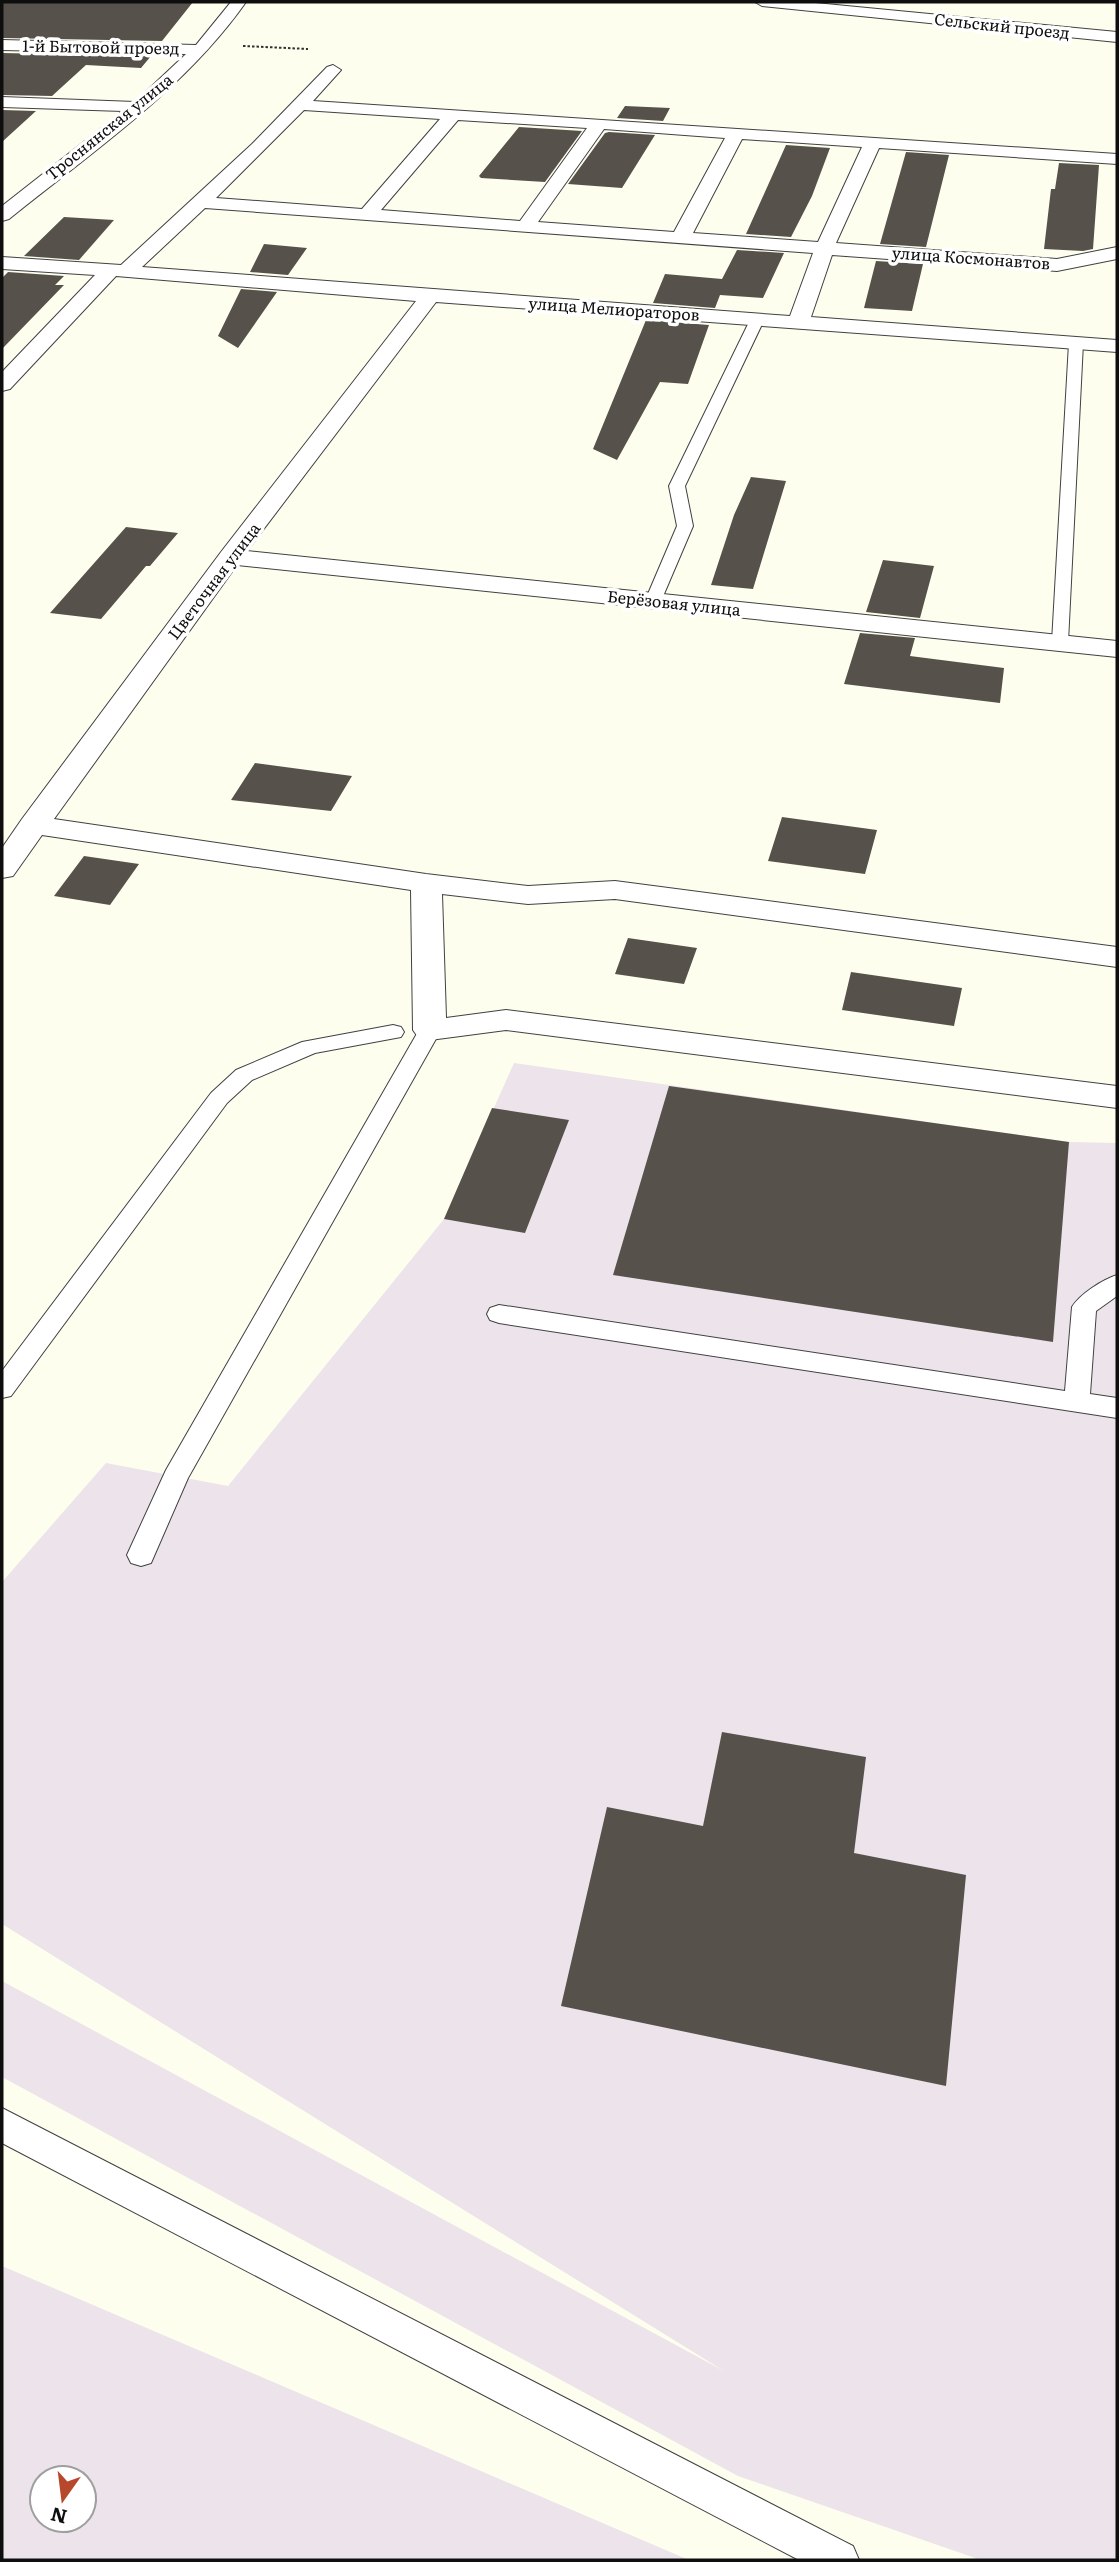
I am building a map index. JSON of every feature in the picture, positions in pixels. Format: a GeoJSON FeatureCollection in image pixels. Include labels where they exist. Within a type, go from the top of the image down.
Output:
{"type":"FeatureCollection","features":[{"type":"Feature","properties":{"kind":"street","name":"Троснянская улица"},"geometry":{"type":"LineString","coordinates":[[2,215],[139,107],[203,47],[239,2]]}},
{"type":"Feature","properties":{"kind":"street","name":"Сельский проезд"},"geometry":{"type":"LineString","coordinates":[[762,2],[1117,37]]}},
{"type":"Feature","properties":{"kind":"street","name":"1-й Бытовой проезд"},"geometry":{"type":"LineString","coordinates":[[2,45],[203,47]]}},
{"type":"Feature","properties":{"kind":"street"},"geometry":{"type":"LineString","coordinates":[[2,384],[119,270],[201,202],[333,70]]}},
{"type":"Feature","properties":{"kind":"street"},"geometry":{"type":"LineString","coordinates":[[2,102],[139,107]]}},
{"type":"Feature","properties":{"kind":"street"},"geometry":{"type":"LineString","coordinates":[[300,105],[1117,159]]}},
{"type":"Feature","properties":{"kind":"street"},"geometry":{"type":"LineString","coordinates":[[366,216],[453,115]]}},
{"type":"Feature","properties":{"kind":"street"},"geometry":{"type":"LineString","coordinates":[[525,227],[599,124]]}},
{"type":"Feature","properties":{"kind":"street"},"geometry":{"type":"LineString","coordinates":[[681,237],[736,134]]}},
{"type":"Feature","properties":{"kind":"street"},"geometry":{"type":"LineString","coordinates":[[799,321],[825,247],[873,143]]}},
{"type":"Feature","properties":{"kind":"street"},"geometry":{"type":"LineString","coordinates":[[24,177],[47,178]]}},
{"type":"Feature","properties":{"kind":"street","name":"улица Космонавтов"},"geometry":{"type":"LineString","coordinates":[[201,202],[1057,265],[1117,253]]}},
{"type":"Feature","properties":{"kind":"street","name":"улица Мелиораторов"},"geometry":{"type":"LineString","coordinates":[[2,263],[1117,346]]}},
{"type":"Feature","properties":{"kind":"street","name":"Цветочная улица"},"geometry":{"type":"LineString","coordinates":[[2,869],[230,557],[430,296]]}},
{"type":"Feature","properties":{"kind":"street","name":"Берёзовая улица"},"geometry":{"type":"LineString","coordinates":[[230,557],[1117,649]]}},
{"type":"Feature","properties":{"kind":"street"},"geometry":{"type":"LineString","coordinates":[[33,825],[426,883],[528,895],[615,890],[1117,957]]}},
{"type":"Feature","properties":{"kind":"street"},"geometry":{"type":"LineString","coordinates":[[426,883],[430,1030],[506,1020],[1117,1097]]}},
{"type":"Feature","properties":{"kind":"lane"},"geometry":{"type":"LineString","coordinates":[[653,601],[685,526],[677,486],[758,318]]}},
{"type":"Feature","properties":{"kind":"lane"},"geometry":{"type":"LineString","coordinates":[[1060,642],[1076,343]]}},
{"type":"Feature","properties":{"kind":"lane"},"geometry":{"type":"LineString","coordinates":[[141,1555],[175,1477],[430,1030]]}},
{"type":"Feature","properties":{"kind":"lane"},"geometry":{"type":"LineString","coordinates":[[2,1389],[219,1098],[244,1075],[310,1047],[393,1032]]}},
{"type":"Feature","properties":{"kind":"lane"},"geometry":{"type":"LineString","coordinates":[[1077,1401],[1084,1307],[1117,1284]]}},
{"type":"Feature","properties":{"kind":"lane"},"geometry":{"type":"LineString","coordinates":[[499,1314],[1117,1408]]}},
{"type":"Feature","properties":{"kind":"lane"},"geometry":{"type":"LineString","coordinates":[[2,2124],[839,2560]]}},
{"type":"Feature","properties":{"kind":"path"},"geometry":{"type":"LineString","coordinates":[[203,47],[319,49],[333,70]]}},
{"type":"Feature","properties":{"kind":"shaded area"},"geometry":{"type":"Polygon","coordinates":[[[514,1063],[1069,1142],[1117,1143],[1117,2560],[981,2560],[738,2476],[2,2077],[2,1981],[724,2371],[2,1924],[2,1582],[106,1463],[228,1486],[444,1219],[514,1063]]]}},
{"type":"Feature","properties":{"kind":"shaded area"},"geometry":{"type":"Polygon","coordinates":[[[2,2266],[689,2560],[2,2560],[2,2266]]]}},
{"type":"Feature","properties":{"kind":"building"},"geometry":{"type":"Polygon","coordinates":[[[2,2],[193,2],[162,41],[2,38],[2,2]]]}},
{"type":"Feature","properties":{"kind":"building"},"geometry":{"type":"Polygon","coordinates":[[[2,53],[151,56],[141,68],[86,65],[52,96],[2,95],[2,53]]]}},
{"type":"Feature","properties":{"kind":"building"},"geometry":{"type":"Polygon","coordinates":[[[625,106],[670,108],[663,121],[617,118],[625,106]]]}},
{"type":"Feature","properties":{"kind":"building"},"geometry":{"type":"Polygon","coordinates":[[[2,110],[36,111],[2,142],[2,110]]]}},
{"type":"Feature","properties":{"kind":"building"},"geometry":{"type":"Polygon","coordinates":[[[519,127],[582,131],[545,182],[481,178],[479,176],[519,127]]]}},
{"type":"Feature","properties":{"kind":"building"},"geometry":{"type":"Polygon","coordinates":[[[605,133],[655,135],[622,188],[568,184],[605,133]]]}},
{"type":"Feature","properties":{"kind":"building"},"geometry":{"type":"Polygon","coordinates":[[[786,145],[830,148],[812,196],[791,237],[746,234],[786,145]]]}},
{"type":"Feature","properties":{"kind":"building"},"geometry":{"type":"Polygon","coordinates":[[[906,152],[949,155],[926,247],[880,244],[906,152]]]}},
{"type":"Feature","properties":{"kind":"building"},"geometry":{"type":"Polygon","coordinates":[[[1059,163],[1099,165],[1093,249],[1044,249],[1051,189],[1055,189],[1059,163]]]}},
{"type":"Feature","properties":{"kind":"building"},"geometry":{"type":"Polygon","coordinates":[[[64,217],[114,220],[79,260],[24,256],[64,217]]]}},
{"type":"Feature","properties":{"kind":"building"},"geometry":{"type":"Polygon","coordinates":[[[264,244],[307,248],[288,275],[250,272],[264,244]]]}},
{"type":"Feature","properties":{"kind":"building"},"geometry":{"type":"Polygon","coordinates":[[[737,250],[784,253],[763,298],[720,295],[715,308],[653,303],[665,274],[722,279],[737,250]]]}},
{"type":"Feature","properties":{"kind":"building"},"geometry":{"type":"Polygon","coordinates":[[[876,261],[923,264],[912,311],[864,308],[876,261]]]}},
{"type":"Feature","properties":{"kind":"building"},"geometry":{"type":"Polygon","coordinates":[[[8,272],[64,276],[55,285],[64,285],[2,349],[2,278],[8,272]]]}},
{"type":"Feature","properties":{"kind":"building"},"geometry":{"type":"Polygon","coordinates":[[[241,289],[277,292],[238,348],[218,336],[241,289]]]}},
{"type":"Feature","properties":{"kind":"building"},"geometry":{"type":"Polygon","coordinates":[[[646,320],[709,325],[688,384],[660,382],[617,460],[593,449],[646,320]]]}},
{"type":"Feature","properties":{"kind":"building"},"geometry":{"type":"Polygon","coordinates":[[[751,477],[786,481],[753,589],[711,585],[734,515],[751,477]]]}},
{"type":"Feature","properties":{"kind":"building"},"geometry":{"type":"Polygon","coordinates":[[[126,527],[178,533],[101,619],[50,613],[126,527]]]}},
{"type":"Feature","properties":{"kind":"building"},"geometry":{"type":"Polygon","coordinates":[[[883,560],[934,566],[920,618],[866,612],[883,560]]]}},
{"type":"Feature","properties":{"kind":"building"},"geometry":{"type":"Polygon","coordinates":[[[860,633],[915,638],[910,656],[1004,668],[1000,703],[844,684],[860,633]]]}},
{"type":"Feature","properties":{"kind":"building"},"geometry":{"type":"Polygon","coordinates":[[[255,763],[352,776],[331,811],[231,800],[255,763]]]}},
{"type":"Feature","properties":{"kind":"building"},"geometry":{"type":"Polygon","coordinates":[[[782,817],[877,830],[865,874],[768,861],[782,817]]]}},
{"type":"Feature","properties":{"kind":"building"},"geometry":{"type":"Polygon","coordinates":[[[84,856],[139,864],[110,905],[54,896],[84,856]]]}},
{"type":"Feature","properties":{"kind":"building"},"geometry":{"type":"Polygon","coordinates":[[[628,938],[697,948],[684,984],[615,974],[628,938]]]}},
{"type":"Feature","properties":{"kind":"building"},"geometry":{"type":"Polygon","coordinates":[[[851,972],[962,988],[954,1026],[842,1010],[851,972]]]}},
{"type":"Feature","properties":{"kind":"building"},"geometry":{"type":"Polygon","coordinates":[[[669,1086],[1069,1142],[1053,1342],[613,1275],[669,1086]]]}},
{"type":"Feature","properties":{"kind":"building"},"geometry":{"type":"Polygon","coordinates":[[[492,1108],[569,1120],[525,1233],[444,1219],[492,1108]]]}},
{"type":"Feature","properties":{"kind":"building"},"geometry":{"type":"Polygon","coordinates":[[[722,1732],[866,1757],[854,1853],[966,1875],[946,2086],[561,2006],[607,1807],[703,1826],[722,1732]]]}}]}
